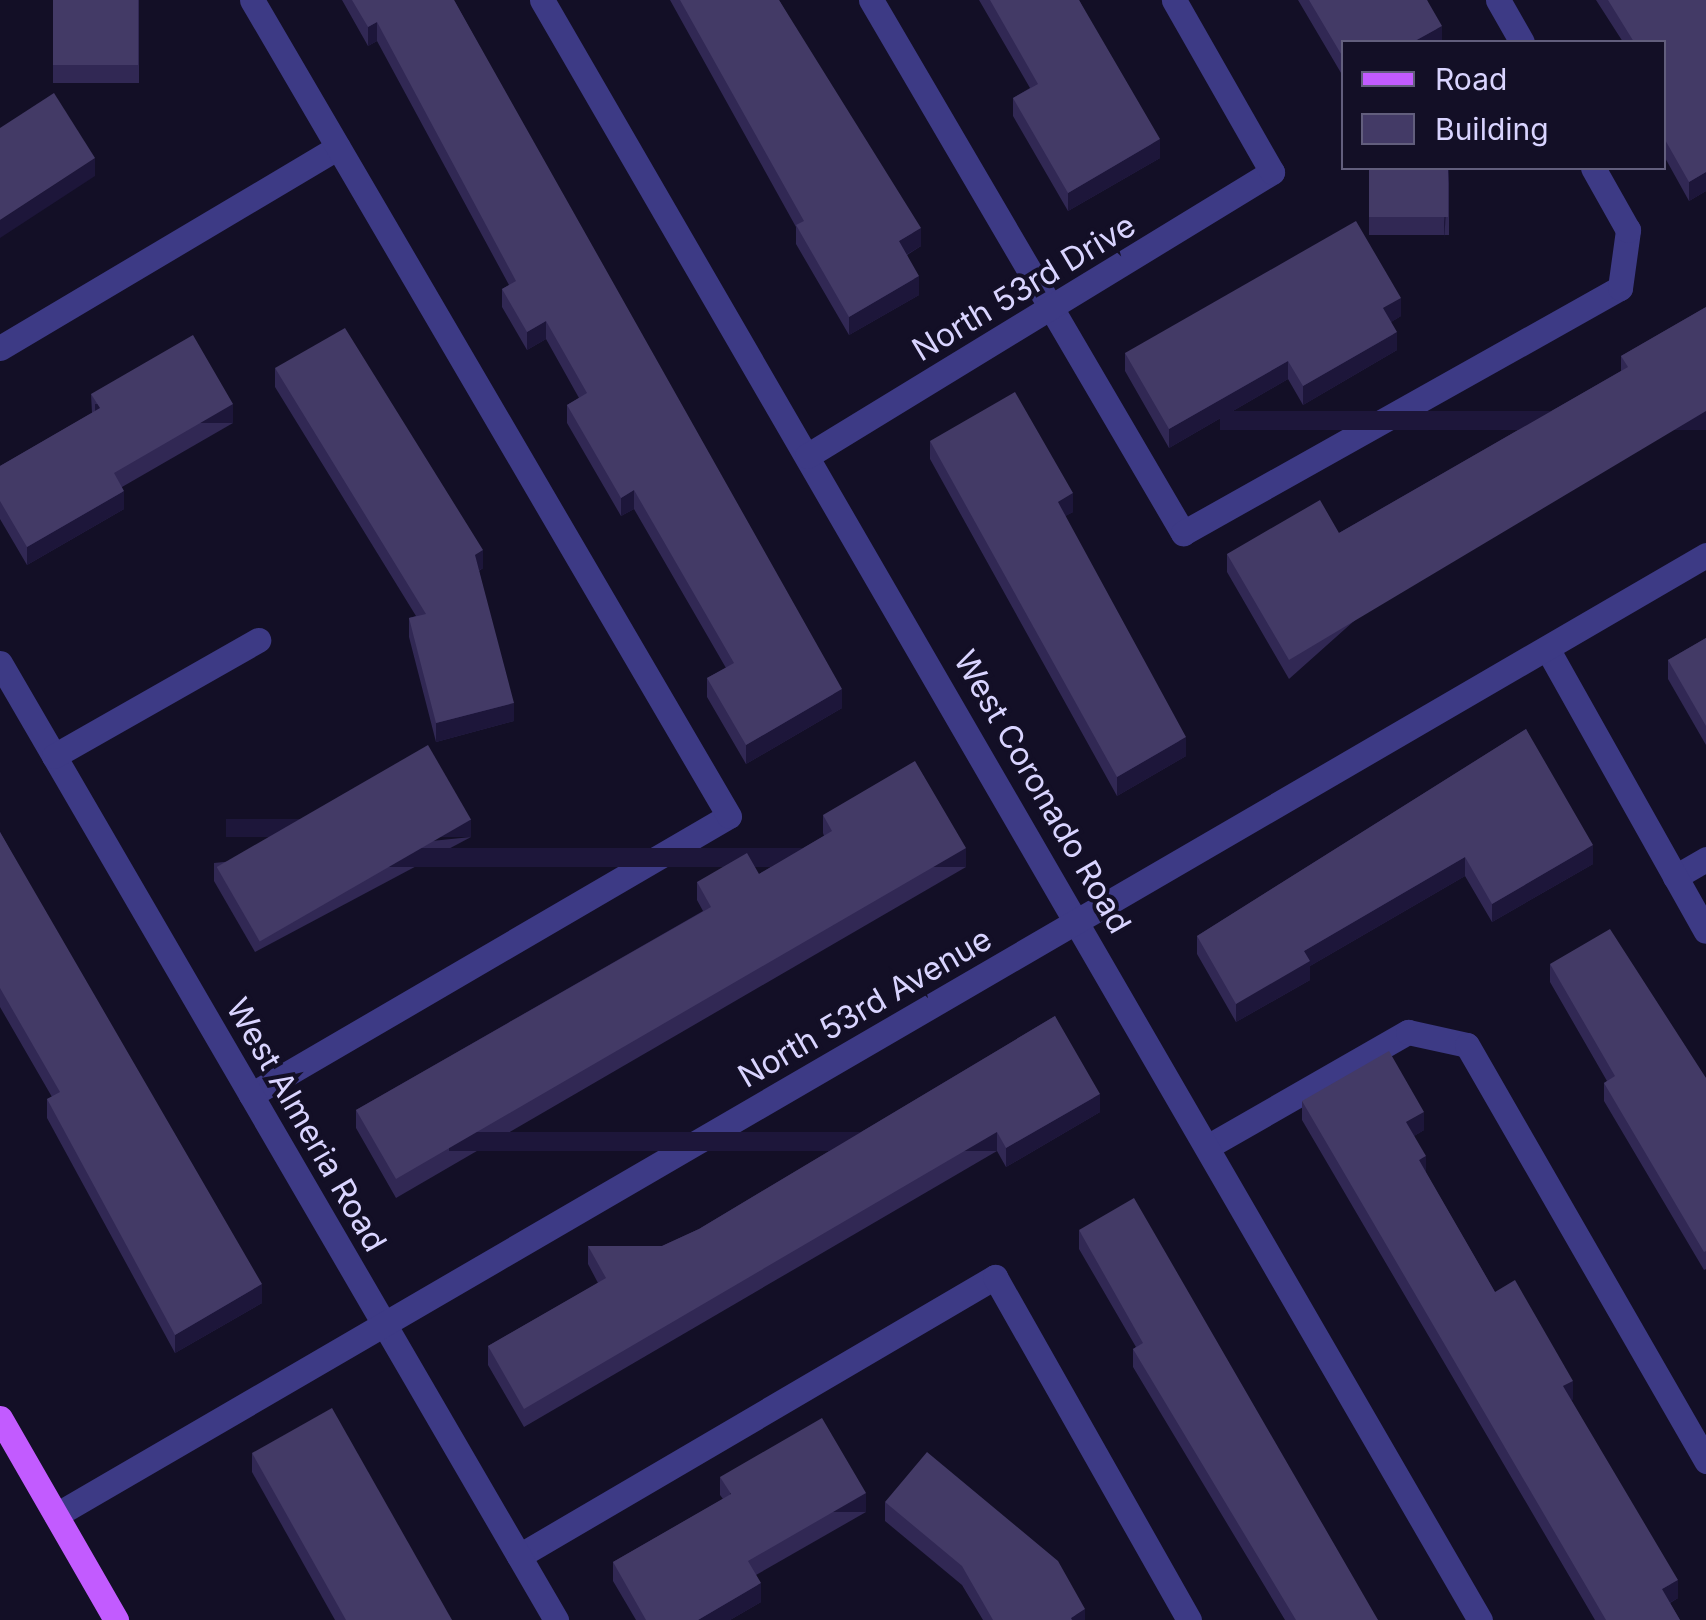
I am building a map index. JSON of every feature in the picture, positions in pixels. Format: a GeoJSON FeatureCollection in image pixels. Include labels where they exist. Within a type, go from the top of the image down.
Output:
{"type":"FeatureCollection","features":[{"type":"Feature","properties":{"kind":"main road"},"geometry":{"type":"LineString","coordinates":[[0,1418],[116,1620]]}},
{"type":"Feature","properties":{"kind":"street"},"geometry":{"type":"LineString","coordinates":[[251,1096],[729,816],[252,0]]}},
{"type":"Feature","properties":{"kind":"street","name":"West Coronado Road"},"geometry":{"type":"LineString","coordinates":[[542,0],[1081,921],[1480,1620]]}},
{"type":"Feature","properties":{"kind":"street"},"geometry":{"type":"LineString","coordinates":[[871,0],[1183,534],[1620,288],[1628,230],[1594,170]]}},
{"type":"Feature","properties":{"kind":"street","name":"North 53rd Drive"},"geometry":{"type":"LineString","coordinates":[[807,456],[1052,312],[1272,172],[1174,0]]}},
{"type":"Feature","properties":{"kind":"street"},"geometry":{"type":"LineString","coordinates":[[1498,0],[1521,40]]}},
{"type":"Feature","properties":{"kind":"street"},"geometry":{"type":"LineString","coordinates":[[0,348],[338,147]]}},
{"type":"Feature","properties":{"kind":"street","name":"North 53rd Avenue"},"geometry":{"type":"LineString","coordinates":[[56,1515],[1706,555]]}},
{"type":"Feature","properties":{"kind":"street"},"geometry":{"type":"LineString","coordinates":[[54,756],[258,640]]}},
{"type":"Feature","properties":{"kind":"street"},"geometry":{"type":"LineString","coordinates":[[1548,650],[1706,931]]}},
{"type":"Feature","properties":{"kind":"street","name":"West Almeria Road"},"geometry":{"type":"LineString","coordinates":[[0,663],[556,1620]]}},
{"type":"Feature","properties":{"kind":"street"},"geometry":{"type":"LineString","coordinates":[[1675,877],[1706,859]]}},
{"type":"Feature","properties":{"kind":"street"},"geometry":{"type":"LineString","coordinates":[[1207,1147],[1408,1032],[1467,1045],[1706,1461]]}},
{"type":"Feature","properties":{"kind":"street"},"geometry":{"type":"LineString","coordinates":[[519,1556],[995,1277],[1188,1620]]}},
{"type":"Feature","properties":{"kind":"building"},"geometry":{"type":"Polygon","coordinates":[[[53,0],[138,0],[138,65],[53,65],[53,0]]]}},
{"type":"Feature","properties":{"kind":"building"},"geometry":{"type":"Polygon","coordinates":[[[352,0],[454,0],[842,689],[746,745],[707,678],[734,663],[634,490],[621,498],[567,405],[587,393],[546,321],[527,332],[502,289],[516,281],[377,22],[368,27],[352,0]]]}},
{"type":"Feature","properties":{"kind":"building"},"geometry":{"type":"Polygon","coordinates":[[[680,0],[779,0],[921,228],[899,241],[919,276],[849,317],[796,225],[804,221],[680,0]]]}},
{"type":"Feature","properties":{"kind":"building"},"geometry":{"type":"Polygon","coordinates":[[[990,0],[1079,0],[1160,139],[1068,193],[1013,98],[1038,84],[990,0]]]}},
{"type":"Feature","properties":{"kind":"building"},"geometry":{"type":"Polygon","coordinates":[[[1309,0],[1427,0],[1442,26],[1417,40],[1341,40],[1341,54],[1309,0]]]}},
{"type":"Feature","properties":{"kind":"building"},"geometry":{"type":"Polygon","coordinates":[[[1608,0],[1706,0],[1706,172],[1689,182],[1666,142],[1666,40],[1633,40],[1608,0]]]}},
{"type":"Feature","properties":{"kind":"building"},"geometry":{"type":"Polygon","coordinates":[[[54,93],[95,158],[0,220],[0,128],[54,93]]]}},
{"type":"Feature","properties":{"kind":"building"},"geometry":{"type":"Polygon","coordinates":[[[1369,170],[1448,170],[1448,217],[1369,217],[1369,170]]]}},
{"type":"Feature","properties":{"kind":"building"},"geometry":{"type":"Polygon","coordinates":[[[1356,221],[1401,298],[1383,308],[1397,332],[1303,386],[1288,361],[1169,429],[1125,353],[1356,221]]]}},
{"type":"Feature","properties":{"kind":"building"},"geometry":{"type":"Polygon","coordinates":[[[1706,307],[1706,411],[1289,660],[1227,554],[1320,500],[1339,533],[1628,367],[1621,356],[1706,307]]]}},
{"type":"Feature","properties":{"kind":"building"},"geometry":{"type":"Polygon","coordinates":[[[345,328],[483,550],[475,555],[514,703],[436,723],[409,618],[426,614],[275,368],[345,328]]]}},
{"type":"Feature","properties":{"kind":"building"},"geometry":{"type":"Polygon","coordinates":[[[193,335],[233,404],[114,473],[124,491],[27,547],[0,501],[0,466],[100,408],[91,394],[193,335]]]}},
{"type":"Feature","properties":{"kind":"building"},"geometry":{"type":"Polygon","coordinates":[[[1015,392],[1073,493],[1058,502],[1186,737],[1117,777],[930,441],[1015,392]]]}},
{"type":"Feature","properties":{"kind":"building"},"geometry":{"type":"Polygon","coordinates":[[[1706,638],[1706,726],[1668,660],[1706,638]]]}},
{"type":"Feature","properties":{"kind":"building"},"geometry":{"type":"Polygon","coordinates":[[[1526,729],[1593,845],[1492,904],[1465,857],[1304,951],[1310,961],[1236,1004],[1197,936],[1526,729]]]}},
{"type":"Feature","properties":{"kind":"building"},"geometry":{"type":"Polygon","coordinates":[[[428,745],[471,819],[260,941],[217,867],[428,745]]]}},
{"type":"Feature","properties":{"kind":"building"},"geometry":{"type":"Polygon","coordinates":[[[915,761],[966,848],[396,1179],[356,1110],[711,907],[697,882],[747,853],[759,874],[832,831],[823,815],[915,761]]]}},
{"type":"Feature","properties":{"kind":"building"},"geometry":{"type":"Polygon","coordinates":[[[0,832],[262,1284],[175,1335],[47,1099],[60,1092],[0,988],[0,832]]]}},
{"type":"Feature","properties":{"kind":"building"},"geometry":{"type":"Polygon","coordinates":[[[1610,929],[1706,1078],[1704,1252],[1604,1083],[1615,1076],[1550,964],[1610,929]]]}},
{"type":"Feature","properties":{"kind":"building"},"geometry":{"type":"Polygon","coordinates":[[[1055,1016],[1100,1094],[1006,1148],[997,1132],[524,1409],[488,1346],[606,1278],[588,1246],[662,1246],[699,1229],[1055,1016]]]}},
{"type":"Feature","properties":{"kind":"building"},"geometry":{"type":"Polygon","coordinates":[[[1389,1051],[1424,1112],[1406,1122],[1426,1156],[1419,1160],[1495,1292],[1515,1280],[1573,1381],[1563,1386],[1678,1580],[1662,1589],[1680,1620],[1606,1620],[1302,1101],[1389,1051]]]}},
{"type":"Feature","properties":{"kind":"building"},"geometry":{"type":"Polygon","coordinates":[[[1134,1198],[1378,1620],[1296,1620],[1133,1349],[1143,1343],[1079,1230],[1134,1198]]]}},
{"type":"Feature","properties":{"kind":"building"},"geometry":{"type":"Polygon","coordinates":[[[332,1408],[452,1620],[346,1620],[252,1453],[332,1408]]]}},
{"type":"Feature","properties":{"kind":"building"},"geometry":{"type":"Polygon","coordinates":[[[822,1418],[866,1493],[748,1561],[761,1583],[698,1620],[646,1620],[613,1562],[731,1494],[720,1477],[822,1418]]]}},
{"type":"Feature","properties":{"kind":"building"},"geometry":{"type":"Polygon","coordinates":[[[927,1452],[1058,1561],[1085,1609],[1072,1620],[993,1620],[962,1566],[885,1502],[927,1452]]]}}]}
